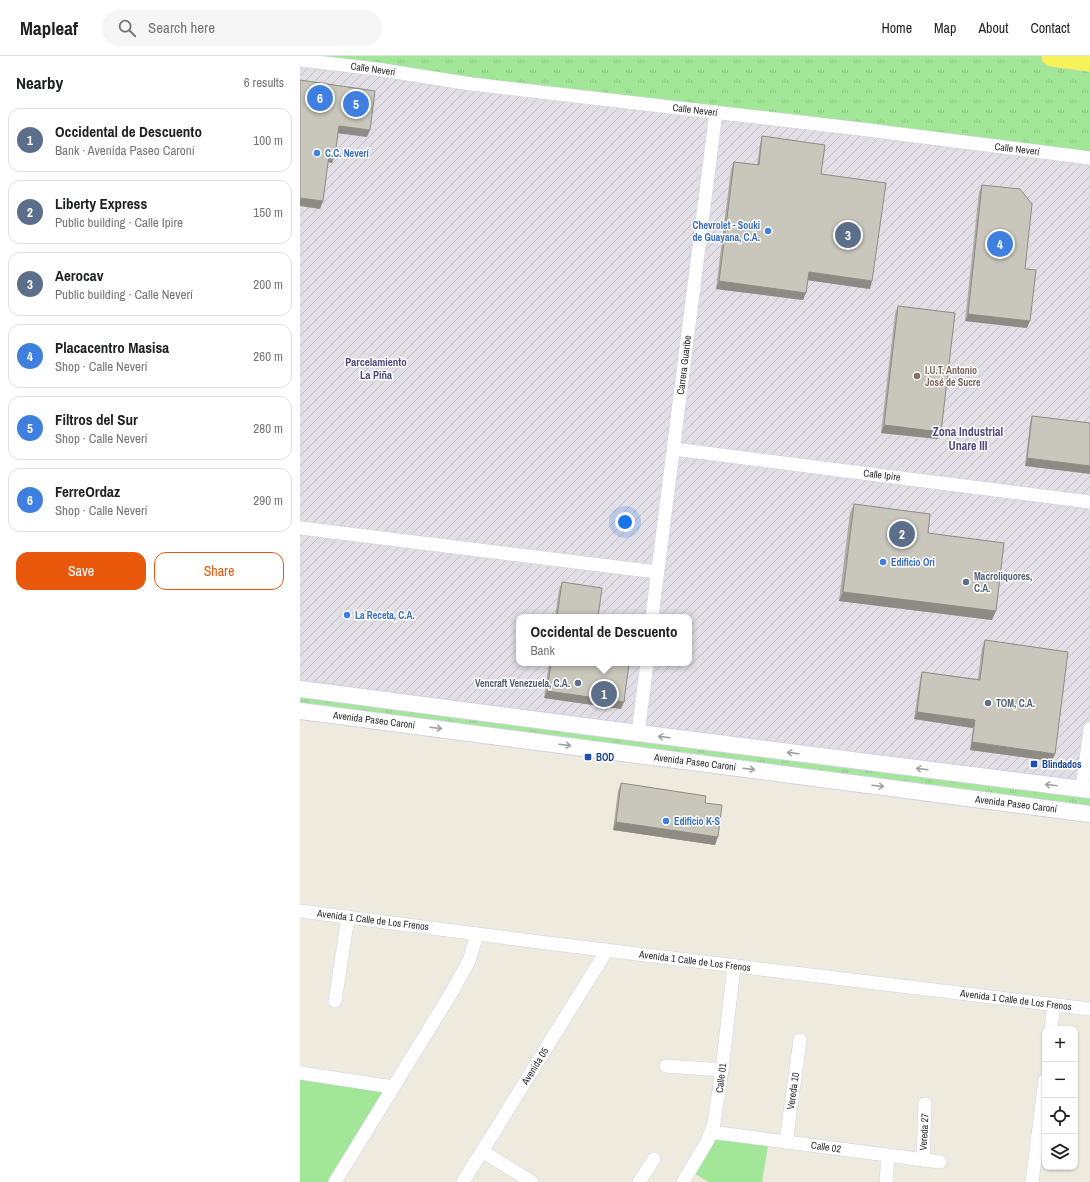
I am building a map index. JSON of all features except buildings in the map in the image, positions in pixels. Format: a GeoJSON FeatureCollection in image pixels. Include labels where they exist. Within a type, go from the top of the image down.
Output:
{"type":"FeatureCollection","features":[{"type":"Feature","properties":{"kind":"main road"},"geometry":{"type":"LineString","coordinates":[[1052,56],[1090,61]]}},
{"type":"Feature","properties":{"kind":"street","name":"Calle Neverí"},"geometry":{"type":"LineString","coordinates":[[300,60],[376,69],[471,84],[716,112],[1090,158]]}},
{"type":"Feature","properties":{"kind":"street","name":"Carrera Guaribe"},"geometry":{"type":"LineString","coordinates":[[652,614],[716,112]]}},
{"type":"Feature","properties":{"kind":"street","name":"Calle Ipire"},"geometry":{"type":"LineString","coordinates":[[674,449],[1090,502]]}},
{"type":"Feature","properties":{"kind":"street"},"geometry":{"type":"LineString","coordinates":[[300,528],[657,572]]}},
{"type":"Feature","properties":{"kind":"street"},"geometry":{"type":"LineString","coordinates":[[638,733],[646,666]]}},
{"type":"Feature","properties":{"kind":"street","name":"Avenida Paseo Caroní"},"geometry":{"type":"LineString","coordinates":[[300,689],[1086,789]]}},
{"type":"Feature","properties":{"kind":"street","name":"Avenida Paseo Caroní"},"geometry":{"type":"LineString","coordinates":[[300,711],[1090,814]]}},
{"type":"Feature","properties":{"kind":"street"},"geometry":{"type":"LineString","coordinates":[[1086,789],[1090,729]]}},
{"type":"Feature","properties":{"kind":"street","name":"Avenida 1 Calle de Los Frenos"},"geometry":{"type":"LineString","coordinates":[[300,911],[1090,1009]]}},
{"type":"Feature","properties":{"kind":"street"},"geometry":{"type":"LineString","coordinates":[[335,1001],[348,917]]}},
{"type":"Feature","properties":{"kind":"street"},"geometry":{"type":"LineString","coordinates":[[335,1182],[460,977],[469,961],[477,934]]}},
{"type":"Feature","properties":{"kind":"street","name":"Avenida 05"},"geometry":{"type":"LineString","coordinates":[[463,1182],[607,950]]}},
{"type":"Feature","properties":{"kind":"street","name":"Calle 01"},"geometry":{"type":"LineString","coordinates":[[683,1182],[711,1132],[716,1112],[734,966]]}},
{"type":"Feature","properties":{"kind":"street"},"geometry":{"type":"LineString","coordinates":[[1051,1026],[1054,1005]]}},
{"type":"Feature","properties":{"kind":"street","name":"Vereda 10"},"geometry":{"type":"LineString","coordinates":[[786,1142],[800,1040]]}},
{"type":"Feature","properties":{"kind":"street"},"geometry":{"type":"LineString","coordinates":[[666,1066],[722,1070]]}},
{"type":"Feature","properties":{"kind":"street"},"geometry":{"type":"LineString","coordinates":[[300,1073],[393,1087]]}},
{"type":"Feature","properties":{"kind":"street"},"geometry":{"type":"LineString","coordinates":[[1032,1182],[1043,1098]]}},
{"type":"Feature","properties":{"kind":"street","name":"Vereda 27"},"geometry":{"type":"LineString","coordinates":[[923,1160],[925,1104]]}},
{"type":"Feature","properties":{"kind":"street","name":"Calle 02"},"geometry":{"type":"LineString","coordinates":[[711,1132],[940,1162]]}},
{"type":"Feature","properties":{"kind":"street"},"geometry":{"type":"LineString","coordinates":[[482,1151],[532,1182]]}},
{"type":"Feature","properties":{"kind":"street"},"geometry":{"type":"LineString","coordinates":[[886,1182],[888,1156]]}},
{"type":"Feature","properties":{"kind":"street"},"geometry":{"type":"LineString","coordinates":[[639,1182],[654,1159]]}},
{"type":"Feature","properties":{"kind":"shaded area"},"geometry":{"type":"Polygon","coordinates":[[[300,61],[1090,157],[1090,790],[300,689],[300,61]]]}},
{"type":"Feature","properties":{"kind":"green space"},"geometry":{"type":"Polygon","coordinates":[[[300,56],[1090,56],[1090,158],[300,56]]]}},
{"type":"Feature","properties":{"kind":"green space"},"geometry":{"type":"Polygon","coordinates":[[[300,689],[1090,790],[1090,814],[300,711],[300,689]]]}},
{"type":"Feature","properties":{"kind":"green space"},"geometry":{"type":"Polygon","coordinates":[[[300,1073],[393,1087],[335,1182],[300,1182],[300,1073]]]}},
{"type":"Feature","properties":{"kind":"green space"},"geometry":{"type":"Polygon","coordinates":[[[711,1132],[769,1140],[762,1182],[709,1182],[690,1171],[711,1132]]]}},
{"type":"Feature","properties":{"kind":"place","name":"FerreOrdaz"},"geometry":{"type":"Point","coordinates":[320,98]}},
{"type":"Feature","properties":{"kind":"place","name":"Filtros del Sur"},"geometry":{"type":"Point","coordinates":[356,104]}},
{"type":"Feature","properties":{"kind":"place","name":"C.C. Neverí"},"geometry":{"type":"Point","coordinates":[317,153]}},
{"type":"Feature","properties":{"kind":"place","name":"Chevrolet - Souki de Guayana, C.A."},"geometry":{"type":"Point","coordinates":[768,231]}},
{"type":"Feature","properties":{"kind":"place","name":"Aerocav"},"geometry":{"type":"Point","coordinates":[848,235]}},
{"type":"Feature","properties":{"kind":"place","name":"Placacentro Masisa"},"geometry":{"type":"Point","coordinates":[1000,244]}},
{"type":"Feature","properties":{"kind":"place","name":"I.U.T. Antonio José de Sucre"},"geometry":{"type":"Point","coordinates":[917,376]}},
{"type":"Feature","properties":{"kind":"place","name":"Liberty Express"},"geometry":{"type":"Point","coordinates":[902,534]}},
{"type":"Feature","properties":{"kind":"place","name":"Edificio Ori"},"geometry":{"type":"Point","coordinates":[883,562]}},
{"type":"Feature","properties":{"kind":"place","name":"Macroliquores, C.A."},"geometry":{"type":"Point","coordinates":[966,582]}},
{"type":"Feature","properties":{"kind":"place","name":"La Receta, C.A."},"geometry":{"type":"Point","coordinates":[347,615]}},
{"type":"Feature","properties":{"kind":"place","name":"Vencraft Venezuela, C.A."},"geometry":{"type":"Point","coordinates":[578,683]}},
{"type":"Feature","properties":{"kind":"place","name":"Occidental de Descuento"},"geometry":{"type":"Point","coordinates":[604,694]}},
{"type":"Feature","properties":{"kind":"place","name":"TOM, C.A."},"geometry":{"type":"Point","coordinates":[988,703]}},
{"type":"Feature","properties":{"kind":"place","name":"BOD"},"geometry":{"type":"Point","coordinates":[588,757]}},
{"type":"Feature","properties":{"kind":"place","name":"Blindados"},"geometry":{"type":"Point","coordinates":[1034,764]}},
{"type":"Feature","properties":{"kind":"place","name":"Edificio K-S"},"geometry":{"type":"Point","coordinates":[666,821]}},
{"type":"Feature","properties":{"kind":"district","name":"Parcelamiento La Piña"},"geometry":{"type":"Point","coordinates":[376,368]}},
{"type":"Feature","properties":{"kind":"district","name":"Zona Industrial Unare III"},"geometry":{"type":"Point","coordinates":[968,439]}}]}
